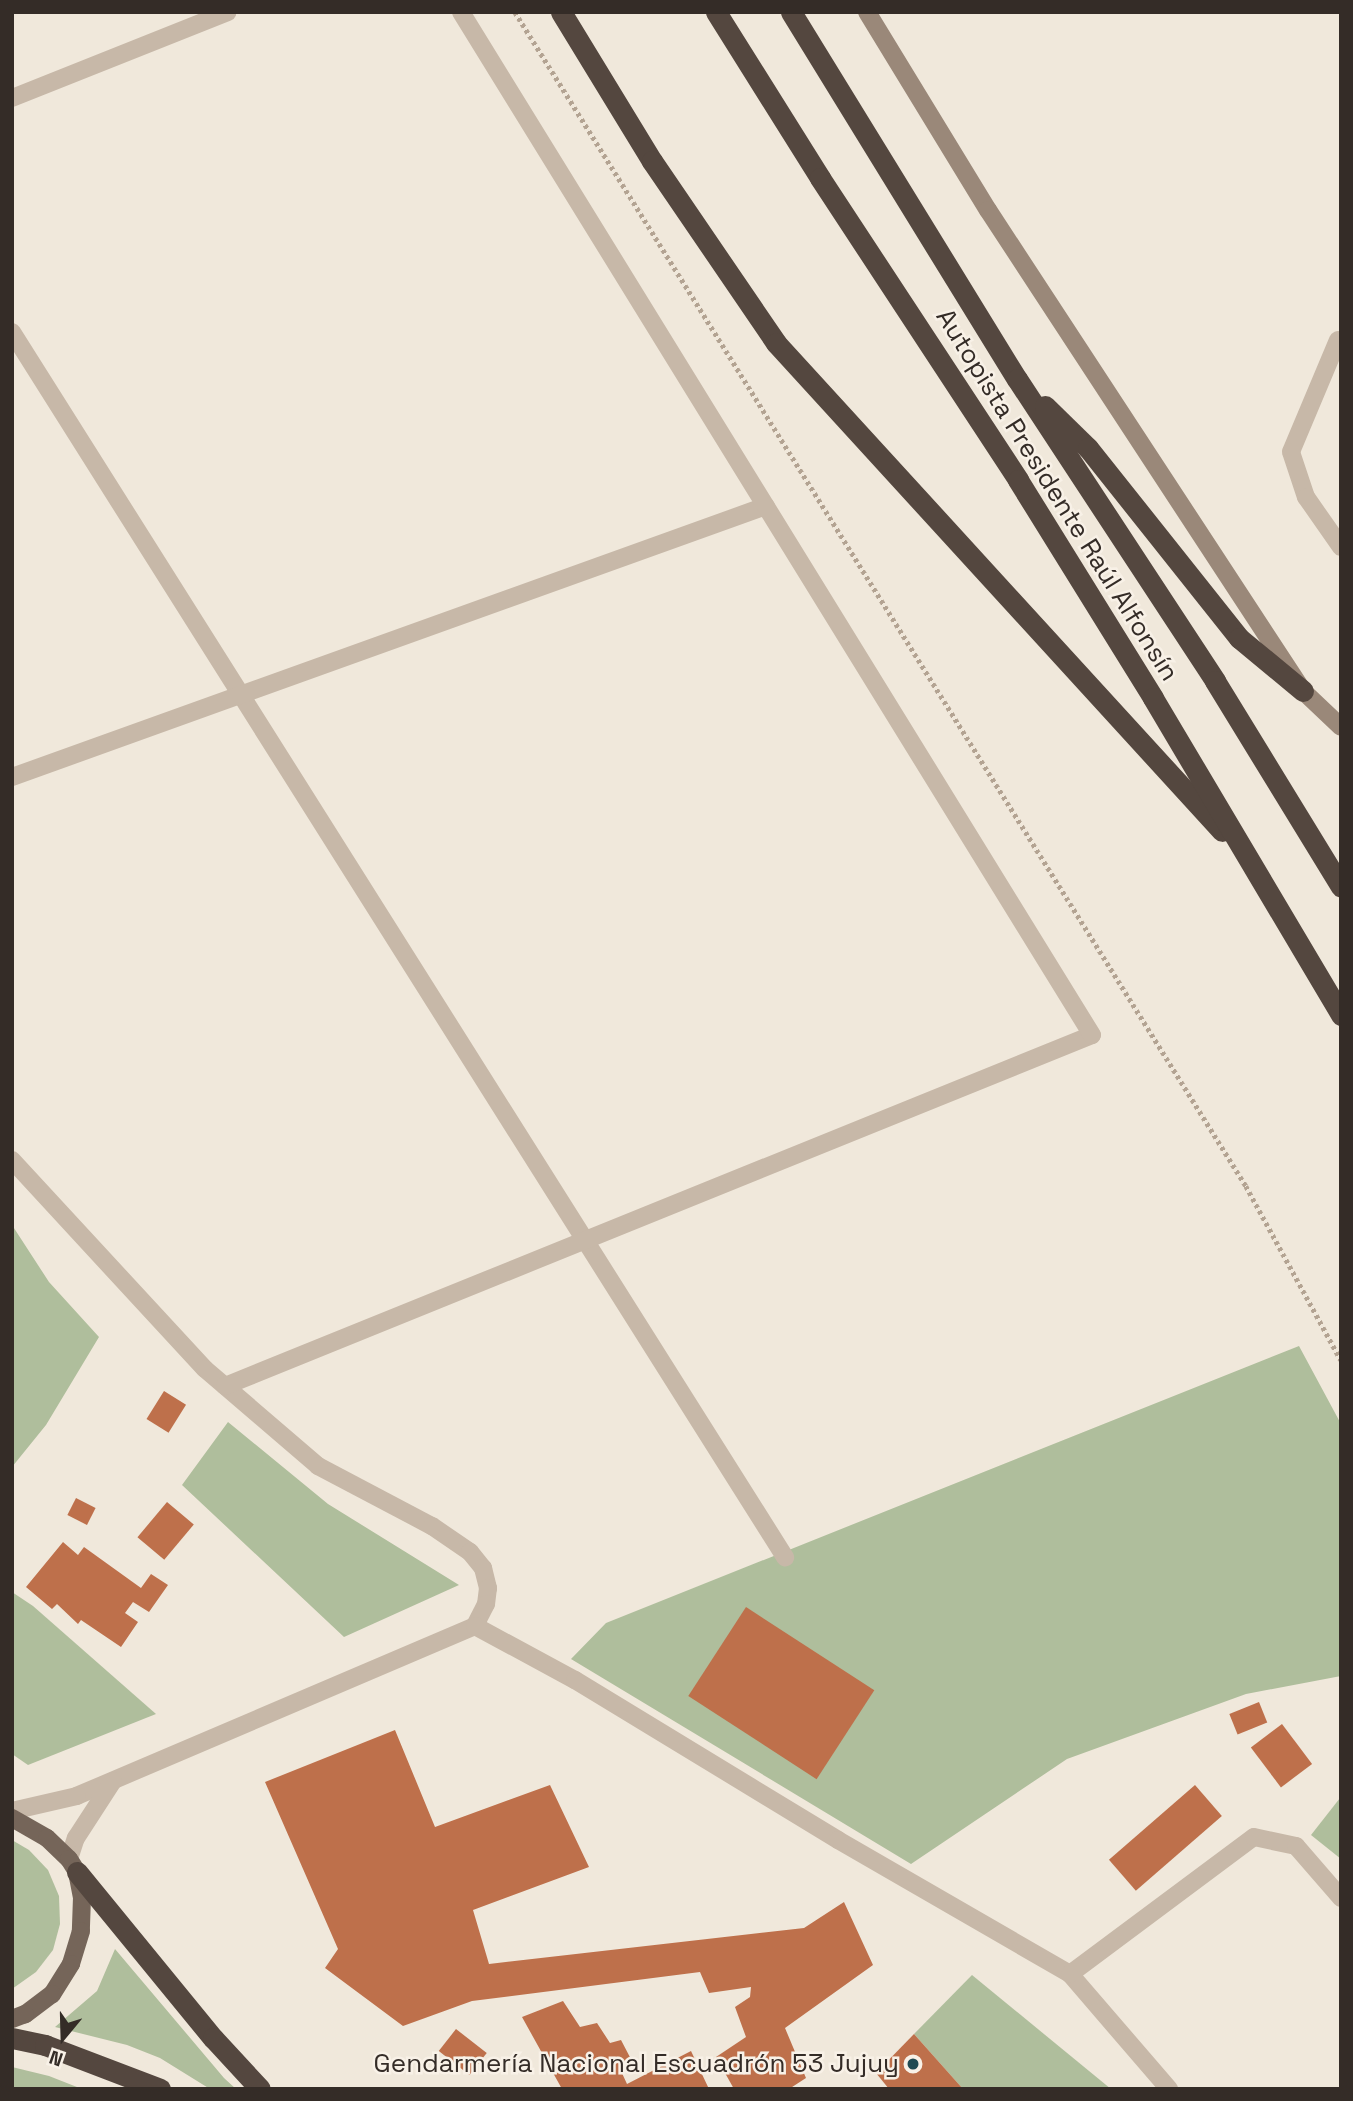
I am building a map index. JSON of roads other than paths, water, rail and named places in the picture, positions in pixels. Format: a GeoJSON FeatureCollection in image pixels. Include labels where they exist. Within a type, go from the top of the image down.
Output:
{"type":"FeatureCollection","features":[{"type":"Feature","properties":{"kind":"highway"},"geometry":{"type":"LineString","coordinates":[[561,12],[652,161],[776,343],[1253,865]]}},
{"type":"Feature","properties":{"kind":"highway","name":"Autopista Presidente Raúl Alfonsín"},"geometry":{"type":"LineString","coordinates":[[716,12],[820,178],[1018,480],[1253,865],[1341,1015]]}},
{"type":"Feature","properties":{"kind":"highway","name":"Autopista Presidente Raúl Alfonsín"},"geometry":{"type":"LineString","coordinates":[[791,12],[1017,379],[1215,681],[1341,887]]}},
{"type":"Feature","properties":{"kind":"highway"},"geometry":{"type":"LineString","coordinates":[[1017,379],[1088,448],[1239,638],[1303,691]]}},
{"type":"Feature","properties":{"kind":"highway"},"geometry":{"type":"LineString","coordinates":[[73,1865],[214,2038],[260,2089]]}},
{"type":"Feature","properties":{"kind":"highway"},"geometry":{"type":"LineString","coordinates":[[12,2038],[57,2049],[159,2089]]}},
{"type":"Feature","properties":{"kind":"main road"},"geometry":{"type":"LineString","coordinates":[[12,1818],[47,1838],[73,1865],[82,1897],[80,1931],[71,1965],[52,1994],[25,2014],[12,2019]]}},
{"type":"Feature","properties":{"kind":"street"},"geometry":{"type":"LineString","coordinates":[[12,98],[228,12]]}},
{"type":"Feature","properties":{"kind":"street"},"geometry":{"type":"LineString","coordinates":[[225,1386],[1092,1035],[461,12]]}},
{"type":"Feature","properties":{"kind":"street"},"geometry":{"type":"LineString","coordinates":[[867,12],[988,210],[1303,691],[1341,727]]}},
{"type":"Feature","properties":{"kind":"street"},"geometry":{"type":"LineString","coordinates":[[12,332],[785,1557]]}},
{"type":"Feature","properties":{"kind":"street"},"geometry":{"type":"LineString","coordinates":[[1338,340],[1291,452],[1306,497],[1341,547]]}},
{"type":"Feature","properties":{"kind":"street"},"geometry":{"type":"LineString","coordinates":[[12,777],[766,506]]}},
{"type":"Feature","properties":{"kind":"street"},"geometry":{"type":"LineString","coordinates":[[12,1160],[205,1369],[318,1466],[432,1526],[470,1552],[484,1568],[488,1588],[486,1604],[475,1626],[77,1796],[12,1811]]}},
{"type":"Feature","properties":{"kind":"street"},"geometry":{"type":"LineString","coordinates":[[475,1626],[575,1680],[838,1840],[1070,1974],[1169,2089]]}},
{"type":"Feature","properties":{"kind":"street"},"geometry":{"type":"LineString","coordinates":[[73,1865],[76,1838],[113,1781]]}},
{"type":"Feature","properties":{"kind":"street"},"geometry":{"type":"LineString","coordinates":[[1070,1974],[1254,1837],[1296,1846],[1341,1898]]}},
{"type":"Feature","properties":{"kind":"place","name":"Gendarmería Nacional Escuadrón 53 Jujuy"},"geometry":{"type":"Point","coordinates":[913,2064]}}]}
